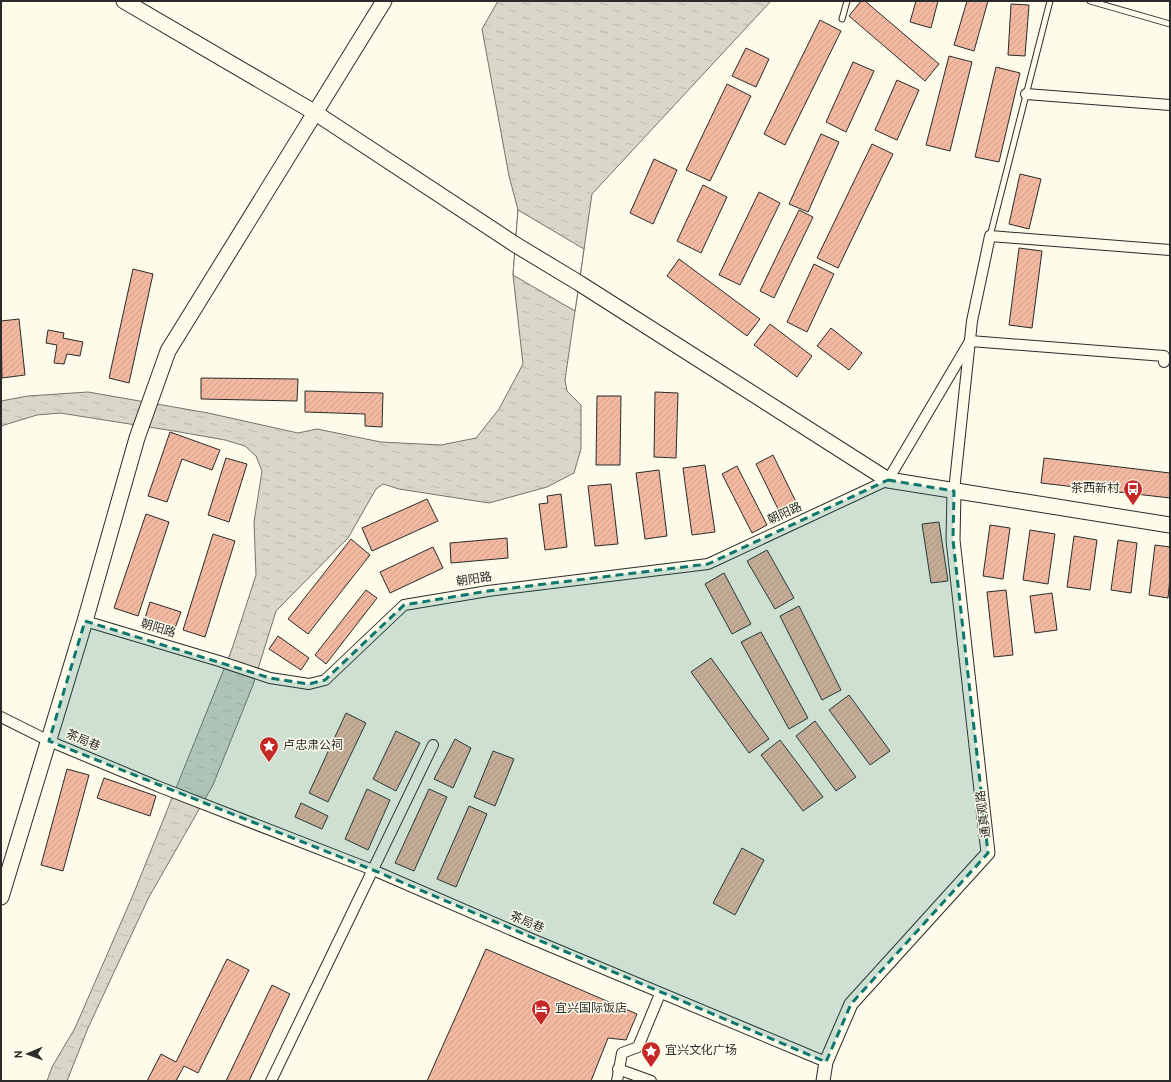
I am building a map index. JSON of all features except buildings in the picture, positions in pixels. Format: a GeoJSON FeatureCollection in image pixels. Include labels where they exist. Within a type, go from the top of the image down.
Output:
{"type":"FeatureCollection","features":[{"type":"Feature","properties":{"kind":"main road"},"geometry":{"type":"LineString","coordinates":[[124,1],[314,112],[516,245],[579,283],[888,480],[1170,526]]}},
{"type":"Feature","properties":{"kind":"main road"},"geometry":{"type":"LineString","coordinates":[[1,897],[85,621],[137,438],[168,351],[314,112],[384,1]]}},
{"type":"Feature","properties":{"kind":"street"},"geometry":{"type":"LineString","coordinates":[[1026,94],[1170,106]]}},
{"type":"Feature","properties":{"kind":"street"},"geometry":{"type":"LineString","coordinates":[[954,491],[972,321],[990,236],[1170,250]]}},
{"type":"Feature","properties":{"kind":"street"},"geometry":{"type":"LineString","coordinates":[[970,341],[1164,356],[1164,362]]}},
{"type":"Feature","properties":{"kind":"street"},"geometry":{"type":"LineString","coordinates":[[888,480],[970,341]]}},
{"type":"Feature","properties":{"kind":"street","name":"朝阳路"},"geometry":{"type":"LineString","coordinates":[[85,621],[219,661],[262,676],[309,684],[324,680],[404,605],[488,591],[708,564],[888,480]]}},
{"type":"Feature","properties":{"kind":"street","name":"通真观路"},"geometry":{"type":"LineString","coordinates":[[822,1081],[826,1062],[851,1004],[988,853],[953,540],[954,491]]}},
{"type":"Feature","properties":{"kind":"street","name":"茶局巷"},"geometry":{"type":"LineString","coordinates":[[1,717],[49,741],[157,786],[217,808],[373,870],[660,994],[826,1062]]}},
{"type":"Feature","properties":{"kind":"street"},"geometry":{"type":"LineString","coordinates":[[272,1081],[433,745]]}},
{"type":"Feature","properties":{"kind":"street"},"geometry":{"type":"LineString","coordinates":[[617,1081],[622,1053],[638,1047],[660,994]]}},
{"type":"Feature","properties":{"kind":"street"},"geometry":{"type":"LineString","coordinates":[[618,1069],[651,1081]]}},
{"type":"Feature","properties":{"kind":"lane"},"geometry":{"type":"LineString","coordinates":[[842,19],[847,1]]}},
{"type":"Feature","properties":{"kind":"lane"},"geometry":{"type":"LineString","coordinates":[[990,236],[1050,1]]}},
{"type":"Feature","properties":{"kind":"lane"},"geometry":{"type":"LineString","coordinates":[[1090,1],[1170,24]]}},
{"type":"Feature","properties":{"kind":"highlighted area"},"geometry":{"type":"Polygon","coordinates":[[[888,480],[954,491],[953,540],[988,853],[851,1004],[826,1062],[373,870],[49,741],[85,621],[270,678],[309,684],[325,680],[404,605],[488,591],[708,564],[888,480]]]}},
{"type":"Feature","properties":{"kind":"water"},"geometry":{"type":"Polygon","coordinates":[[[498,1],[771,1],[592,194],[565,380],[567,391],[581,405],[581,449],[574,473],[547,487],[489,503],[399,489],[383,484],[376,489],[348,538],[276,611],[253,685],[213,785],[149,897],[88,1028],[67,1081],[47,1081],[52,1067],[75,1028],[133,895],[232,649],[256,575],[254,522],[262,471],[256,456],[245,446],[225,440],[174,431],[60,413],[37,415],[1,426],[1,401],[28,396],[88,392],[208,413],[298,433],[317,429],[381,442],[441,445],[476,438],[499,409],[523,364],[513,275],[518,210],[509,176],[482,29],[498,1]]]}},
{"type":"Feature","properties":{"kind":"pier"},"geometry":{"type":"Polygon","coordinates":[[[518,210],[584,249],[575,311],[513,275],[518,210]]]}},
{"type":"Feature","properties":{"kind":"place","name":"茶西新村"},"geometry":{"type":"Point","coordinates":[1133,506]}},
{"type":"Feature","properties":{"kind":"place","name":"卢忠肃公祠"},"geometry":{"type":"Point","coordinates":[269,763]}},
{"type":"Feature","properties":{"kind":"place","name":"宜兴国际饭店"},"geometry":{"type":"Point","coordinates":[541,1026]}},
{"type":"Feature","properties":{"kind":"place","name":"宜兴文化广场"},"geometry":{"type":"Point","coordinates":[651,1068]}}]}
